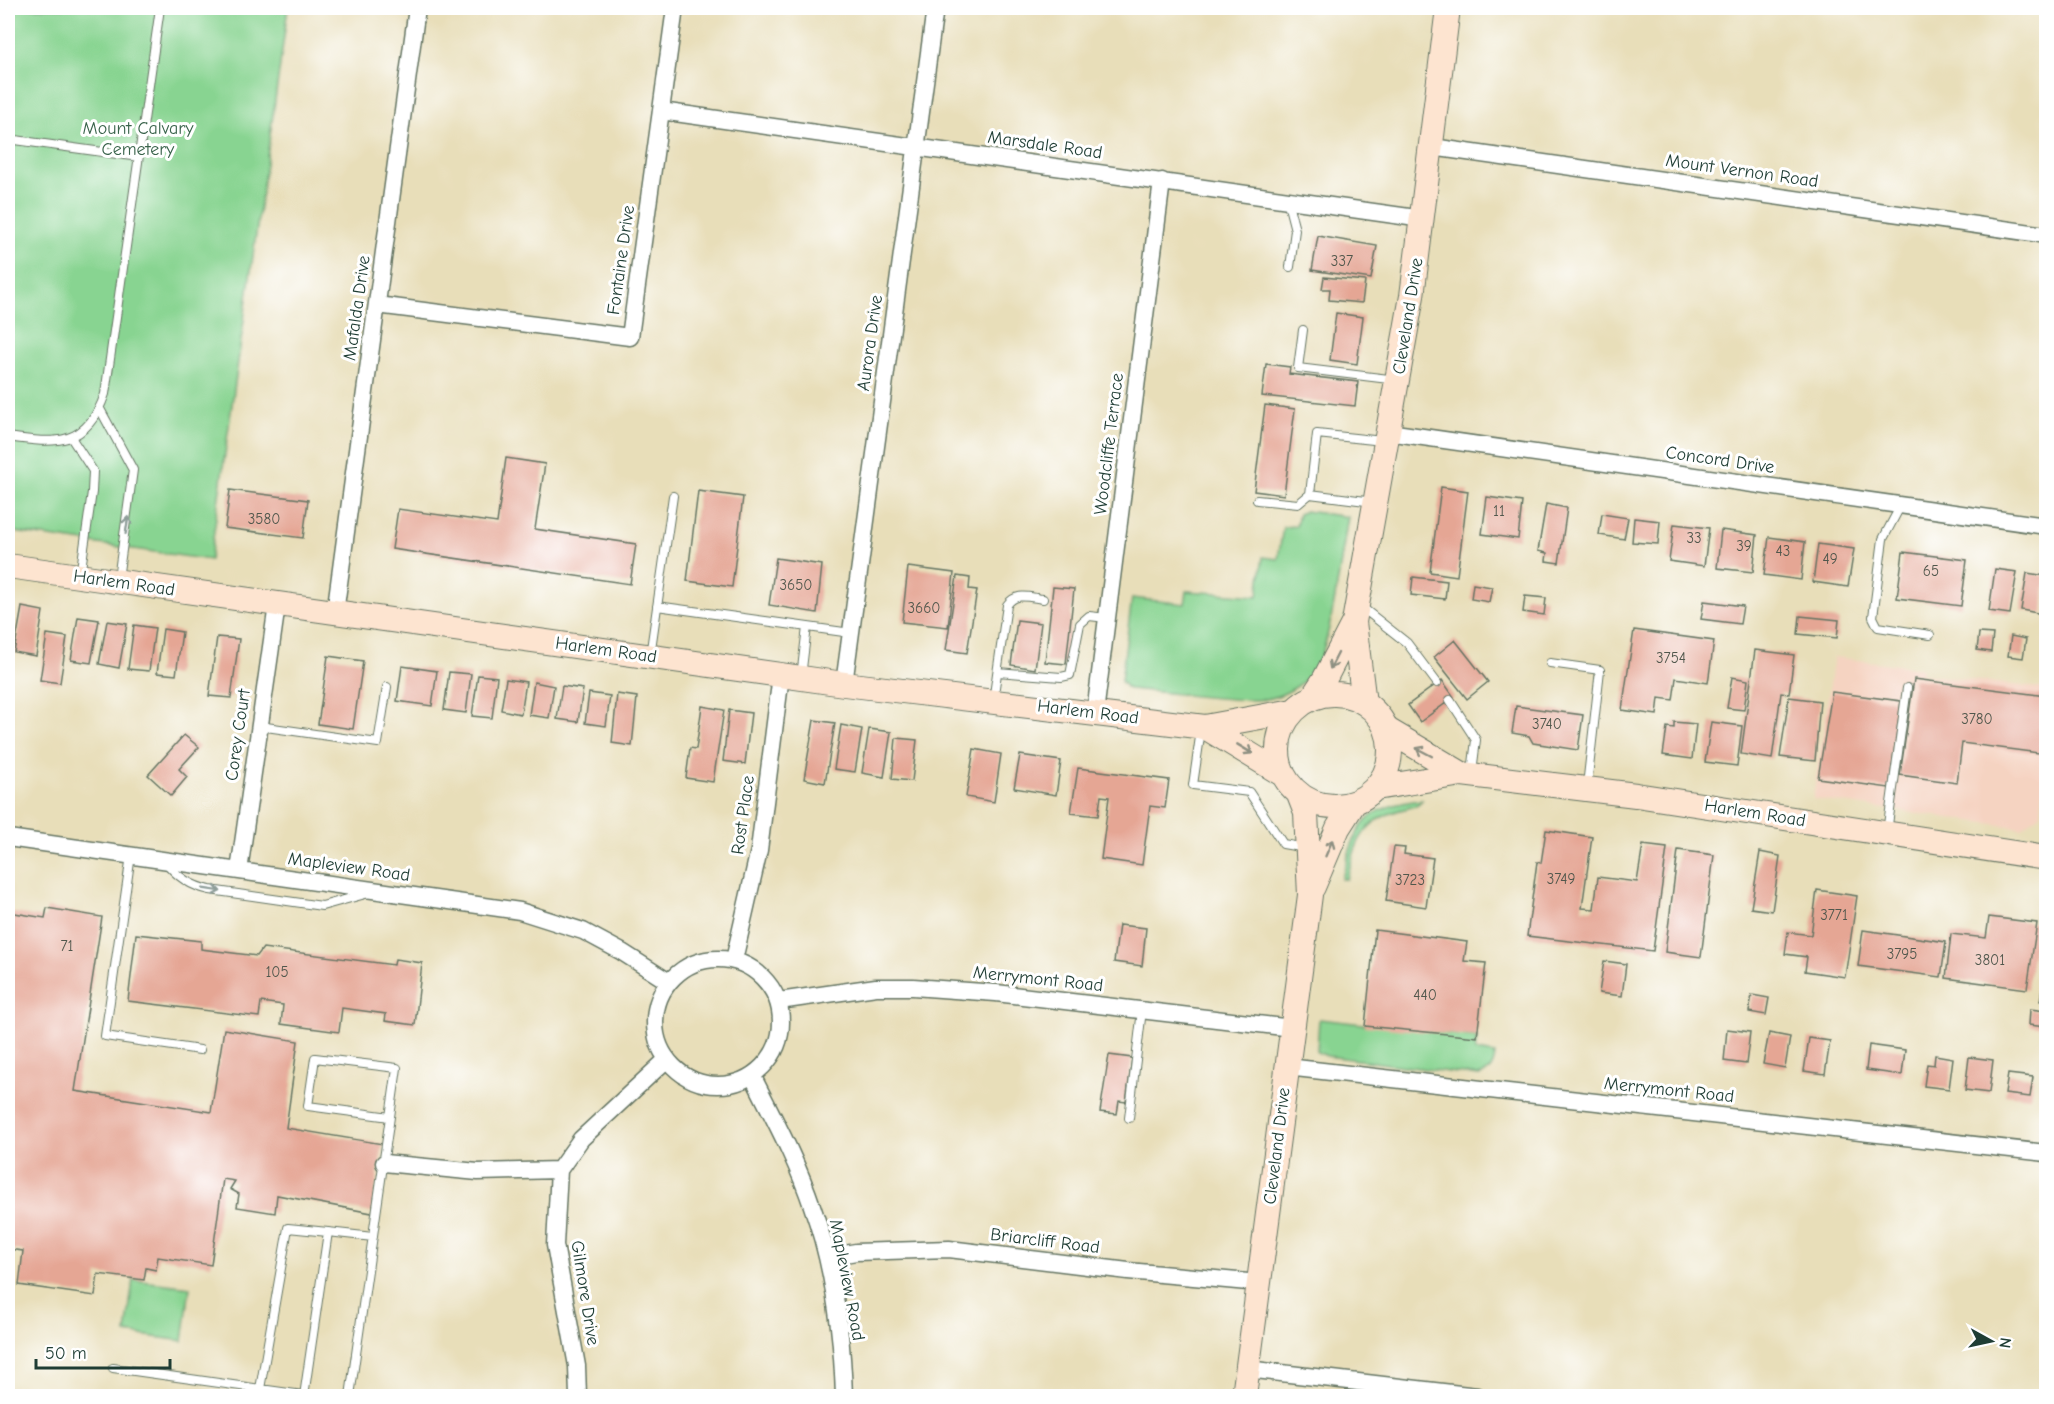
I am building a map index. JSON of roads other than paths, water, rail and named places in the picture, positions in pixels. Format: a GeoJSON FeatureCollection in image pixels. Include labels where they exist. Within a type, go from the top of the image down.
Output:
{"type":"FeatureCollection","features":[{"type":"Feature","properties":{"kind":"main road","name":"Cleveland Drive"},"geometry":{"type":"LineString","coordinates":[[1302,705],[1324,680],[1355,612],[1397,380],[1423,219],[1448,8]]}},
{"type":"Feature","properties":{"kind":"main road","name":"Harlem Road"},"geometry":{"type":"LineString","coordinates":[[8,566],[844,684],[1203,727],[1302,705]]}},
{"type":"Feature","properties":{"kind":"main road","name":"Cleveland Drive"},"geometry":{"type":"LineString","coordinates":[[1355,612],[1364,703]]}},
{"type":"Feature","properties":{"kind":"main road"},"geometry":{"type":"LineString","coordinates":[[1333,694],[1355,698],[1364,703],[1373,710],[1386,729],[1390,754],[1383,778],[1376,789],[1354,803],[1325,807],[1299,795],[1282,774],[1278,761],[1278,741],[1285,722],[1302,705],[1333,694]]}},
{"type":"Feature","properties":{"kind":"main road","name":"Harlem Road"},"geometry":{"type":"LineString","coordinates":[[1203,727],[1282,774]]}},
{"type":"Feature","properties":{"kind":"main road","name":"Harlem Road"},"geometry":{"type":"LineString","coordinates":[[1386,729],[1467,775]]}},
{"type":"Feature","properties":{"kind":"main road","name":"Harlem Road"},"geometry":{"type":"LineString","coordinates":[[1376,789],[1467,775],[1586,789],[1806,821],[1887,836],[2046,858]]}},
{"type":"Feature","properties":{"kind":"main road","name":"Cleveland Drive"},"geometry":{"type":"LineString","coordinates":[[1244,1396],[1310,895],[1306,813],[1299,795]]}},
{"type":"Feature","properties":{"kind":"main road","name":"Cleveland Drive"},"geometry":{"type":"LineString","coordinates":[[1310,895],[1338,828],[1354,803]]}},
{"type":"Feature","properties":{"kind":"street","name":"Mafalda Drive"},"geometry":{"type":"LineString","coordinates":[[335,613],[417,8]]}},
{"type":"Feature","properties":{"kind":"street","name":"Fontaine Drive"},"geometry":{"type":"LineString","coordinates":[[377,305],[630,337],[675,8]]}},
{"type":"Feature","properties":{"kind":"street","name":"Aurora Drive"},"geometry":{"type":"LineString","coordinates":[[844,684],[935,8]]}},
{"type":"Feature","properties":{"kind":"street","name":"Marsdale Road"},"geometry":{"type":"LineString","coordinates":[[661,111],[1423,219]]}},
{"type":"Feature","properties":{"kind":"street","name":"Mount Vernon Road"},"geometry":{"type":"LineString","coordinates":[[1432,147],[2046,235]]}},
{"type":"Feature","properties":{"kind":"street","name":"Woodcliffe Terrace"},"geometry":{"type":"LineString","coordinates":[[1095,713],[1162,181]]}},
{"type":"Feature","properties":{"kind":"street","name":"Concord Drive"},"geometry":{"type":"LineString","coordinates":[[1387,437],[2046,526]]}},
{"type":"Feature","properties":{"kind":"street","name":"Corey Court"},"geometry":{"type":"LineString","coordinates":[[239,871],[277,605]]}},
{"type":"Feature","properties":{"kind":"street","name":"Rost Place"},"geometry":{"type":"LineString","coordinates":[[734,960],[759,850],[791,676]]}},
{"type":"Feature","properties":{"kind":"street","name":"Mapleview Road"},"geometry":{"type":"LineString","coordinates":[[8,838],[520,912],[583,931],[622,952],[669,982]]}},
{"type":"Feature","properties":{"kind":"street"},"geometry":{"type":"LineString","coordinates":[[712,959],[734,960],[751,967],[768,982],[779,1001],[782,1013],[781,1035],[769,1062],[753,1077],[733,1085],[711,1086],[682,1076],[666,1060],[658,1045],[654,1023],[658,1001],[669,982],[691,964],[712,959]]}},
{"type":"Feature","properties":{"kind":"street","name":"Merrymont Road"},"geometry":{"type":"LineString","coordinates":[[779,1001],[876,987],[913,987],[996,993],[1292,1028]]}},
{"type":"Feature","properties":{"kind":"street"},"geometry":{"type":"LineString","coordinates":[[384,1163],[478,1172],[560,1170],[581,1139],[666,1060]]}},
{"type":"Feature","properties":{"kind":"street","name":"Merrymont Road"},"geometry":{"type":"LineString","coordinates":[[1287,1067],[2046,1153]]}},
{"type":"Feature","properties":{"kind":"street","name":"Mapleview Road"},"geometry":{"type":"LineString","coordinates":[[753,1077],[804,1185],[827,1257],[838,1315],[843,1396]]}},
{"type":"Feature","properties":{"kind":"street","name":"Gilmore Drive"},"geometry":{"type":"LineString","coordinates":[[560,1170],[555,1245],[577,1366],[578,1396]]}},
{"type":"Feature","properties":{"kind":"street","name":"Briarcliff Road"},"geometry":{"type":"LineString","coordinates":[[827,1257],[856,1252],[949,1249],[1128,1271],[1259,1283]]}},
{"type":"Feature","properties":{"kind":"street"},"geometry":{"type":"LineString","coordinates":[[1247,1369],[1477,1396]]}},
{"type":"Feature","properties":{"kind":"lane"},"geometry":{"type":"LineString","coordinates":[[8,437],[50,442],[72,439],[89,426],[100,409],[105,394],[160,8]]}},
{"type":"Feature","properties":{"kind":"lane"},"geometry":{"type":"LineString","coordinates":[[8,139],[139,157]]}},
{"type":"Feature","properties":{"kind":"lane"},"geometry":{"type":"LineString","coordinates":[[1287,199],[1295,230],[1290,267]]}},
{"type":"Feature","properties":{"kind":"lane"},"geometry":{"type":"LineString","coordinates":[[1303,330],[1298,368],[1397,380]]}},
{"type":"Feature","properties":{"kind":"lane"},"geometry":{"type":"LineString","coordinates":[[100,409],[133,470],[118,582]]}},
{"type":"Feature","properties":{"kind":"lane"},"geometry":{"type":"LineString","coordinates":[[1257,500],[1298,504],[1310,494],[1317,434],[1387,437]]}},
{"type":"Feature","properties":{"kind":"lane"},"geometry":{"type":"LineString","coordinates":[[72,439],[93,471],[80,577]]}},
{"type":"Feature","properties":{"kind":"lane"},"geometry":{"type":"LineString","coordinates":[[1310,494],[1375,502]]}},
{"type":"Feature","properties":{"kind":"lane"},"geometry":{"type":"LineString","coordinates":[[650,656],[673,496]]}},
{"type":"Feature","properties":{"kind":"lane"},"geometry":{"type":"LineString","coordinates":[[1901,505],[1883,539],[1873,617],[1878,627],[1930,635]]}},
{"type":"Feature","properties":{"kind":"lane"},"geometry":{"type":"LineString","coordinates":[[993,701],[1007,605],[1012,597],[1018,596],[1043,599]]}},
{"type":"Feature","properties":{"kind":"lane"},"geometry":{"type":"LineString","coordinates":[[657,606],[851,633]]}},
{"type":"Feature","properties":{"kind":"lane"},"geometry":{"type":"LineString","coordinates":[[1355,612],[1407,643],[1437,683]]}},
{"type":"Feature","properties":{"kind":"lane"},"geometry":{"type":"LineString","coordinates":[[998,672],[1060,677],[1070,675],[1080,624],[1089,616],[1107,618]]}},
{"type":"Feature","properties":{"kind":"lane"},"geometry":{"type":"LineString","coordinates":[[791,676],[807,627]]}},
{"type":"Feature","properties":{"kind":"lane"},"geometry":{"type":"LineString","coordinates":[[1550,663],[1600,670],[1586,789]]}},
{"type":"Feature","properties":{"kind":"lane"},"geometry":{"type":"LineString","coordinates":[[259,726],[378,743],[387,687]]}},
{"type":"Feature","properties":{"kind":"lane"},"geometry":{"type":"LineString","coordinates":[[1887,836],[1907,688]]}},
{"type":"Feature","properties":{"kind":"lane"},"geometry":{"type":"LineString","coordinates":[[1450,700],[1476,740],[1467,775]]}},
{"type":"Feature","properties":{"kind":"lane"},"geometry":{"type":"LineString","coordinates":[[1203,727],[1193,785],[1249,792],[1283,844],[1308,848]]}},
{"type":"Feature","properties":{"kind":"lane"},"geometry":{"type":"LineString","coordinates":[[131,855],[105,1036],[200,1050]]}},
{"type":"Feature","properties":{"kind":"lane"},"geometry":{"type":"LineString","coordinates":[[165,860],[173,873],[197,887],[322,906],[375,890]]}},
{"type":"Feature","properties":{"kind":"lane"},"geometry":{"type":"LineString","coordinates":[[1129,1118],[1142,1010]]}},
{"type":"Feature","properties":{"kind":"lane"},"geometry":{"type":"LineString","coordinates":[[350,1396],[398,1068],[315,1058],[308,1106],[390,1117]]}},
{"type":"Feature","properties":{"kind":"lane"},"geometry":{"type":"LineString","coordinates":[[261,1389],[288,1228],[373,1237]]}},
{"type":"Feature","properties":{"kind":"lane"},"geometry":{"type":"LineString","coordinates":[[113,1368],[307,1396],[328,1232]]}},
{"type":"Feature","properties":{"kind":"park label","name":"Mount Calvary Cemetery"},"geometry":{"type":"Point","coordinates":[138,138]}}]}
